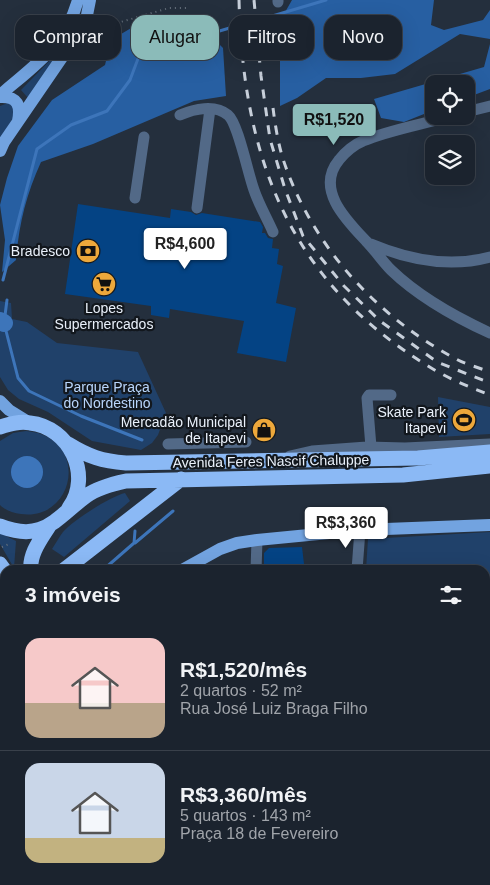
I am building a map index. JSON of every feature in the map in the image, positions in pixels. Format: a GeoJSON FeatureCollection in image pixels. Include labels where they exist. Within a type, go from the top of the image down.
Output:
{"type":"FeatureCollection","features":[{"type":"Feature","properties":{"kind":"highway"},"geometry":{"type":"LineString","coordinates":[[0,428],[15,423],[30,422]]}},
{"type":"Feature","properties":{"kind":"highway","name":"Avenida Feres Nascif Chaluppe"},"geometry":{"type":"LineString","coordinates":[[30,422],[45,426],[83,454],[110,462],[418,458],[490,452]]}},
{"type":"Feature","properties":{"kind":"highway"},"geometry":{"type":"LineString","coordinates":[[63,516],[75,497],[79,475],[76,460],[68,444]]}},
{"type":"Feature","properties":{"kind":"highway","name":"Avenida Feres Nascif Chaluppe"},"geometry":{"type":"LineString","coordinates":[[49,526],[86,496],[110,484],[126,481],[403,475],[450,472],[490,466]]}},
{"type":"Feature","properties":{"kind":"highway"},"geometry":{"type":"LineString","coordinates":[[70,565],[180,479]]}},
{"type":"Feature","properties":{"kind":"highway"},"geometry":{"type":"LineString","coordinates":[[0,526],[17,531],[34,532],[49,526]]}},
{"type":"Feature","properties":{"kind":"highway"},"geometry":{"type":"LineString","coordinates":[[30,565],[38,543],[49,526]]}},
{"type":"Feature","properties":{"kind":"main road"},"geometry":{"type":"LineString","coordinates":[[0,96],[57,44],[68,27],[78,0]]}},
{"type":"Feature","properties":{"kind":"main road"},"geometry":{"type":"LineString","coordinates":[[87,15],[90,0]]}},
{"type":"Feature","properties":{"kind":"main road"},"geometry":{"type":"LineString","coordinates":[[0,151],[61,60]]}},
{"type":"Feature","properties":{"kind":"main road"},"geometry":{"type":"LineString","coordinates":[[0,96],[8,96],[17,103],[20,108],[18,124]]}},
{"type":"Feature","properties":{"kind":"main road"},"geometry":{"type":"LineString","coordinates":[[0,402],[9,410],[30,422]]}},
{"type":"Feature","properties":{"kind":"main road"},"geometry":{"type":"LineString","coordinates":[[191,565],[220,548],[257,540],[360,530],[490,525]]}},
{"type":"Feature","properties":{"kind":"street"},"geometry":{"type":"LineString","coordinates":[[475,110],[490,106]]}},
{"type":"Feature","properties":{"kind":"street"},"geometry":{"type":"LineString","coordinates":[[196,208],[210,109]]}},
{"type":"Feature","properties":{"kind":"street"},"geometry":{"type":"LineString","coordinates":[[180,115],[189,111],[210,109],[224,112],[233,121],[255,192],[273,232]]}},
{"type":"Feature","properties":{"kind":"street"},"geometry":{"type":"LineString","coordinates":[[425,123],[361,141],[339,160],[332,172],[333,197],[339,211],[351,227],[404,282],[448,312],[490,333]]}},
{"type":"Feature","properties":{"kind":"street"},"geometry":{"type":"LineString","coordinates":[[135,198],[144,138]]}},
{"type":"Feature","properties":{"kind":"street"},"geometry":{"type":"LineString","coordinates":[[367,242],[394,253],[430,262],[455,263],[477,261],[490,257]]}},
{"type":"Feature","properties":{"kind":"street"},"geometry":{"type":"LineString","coordinates":[[371,447],[367,398],[369,395],[391,394]]}},
{"type":"Feature","properties":{"kind":"street"},"geometry":{"type":"LineString","coordinates":[[168,444],[246,442]]}},
{"type":"Feature","properties":{"kind":"street"},"geometry":{"type":"LineString","coordinates":[[275,459],[312,451],[371,447],[405,448],[490,444]]}},
{"type":"Feature","properties":{"kind":"street"},"geometry":{"type":"LineString","coordinates":[[358,565],[360,530]]}},
{"type":"Feature","properties":{"kind":"street"},"geometry":{"type":"LineString","coordinates":[[256,565],[257,540]]}},
{"type":"Feature","properties":{"kind":"path"},"geometry":{"type":"LineString","coordinates":[[121,22],[169,8],[187,8]]}},
{"type":"Feature","properties":{"kind":"green space"},"geometry":{"type":"Polygon","coordinates":[[[50,60],[54,60],[28,98],[21,90],[50,60]]]}},
{"type":"Feature","properties":{"kind":"green space"},"geometry":{"type":"Polygon","coordinates":[[[8,103],[14,105],[17,112],[0,139],[0,106],[8,103]]]}},
{"type":"Feature","properties":{"kind":"green space","name":"Parque Praça do Nordestino"},"geometry":{"type":"Polygon","coordinates":[[[0,301],[11,303],[12,319],[27,322],[57,343],[138,352],[166,413],[158,435],[152,443],[141,450],[92,441],[48,412],[19,399],[8,390],[0,377],[0,301]]]}},
{"type":"Feature","properties":{"kind":"green space","name":"Skate Park Itapevi"},"geometry":{"type":"Polygon","coordinates":[[[438,397],[490,407],[490,434],[439,437],[438,397]]]}},
{"type":"Feature","properties":{"kind":"green space"},"geometry":{"type":"Polygon","coordinates":[[[26,431],[39,433],[56,443],[65,455],[69,469],[67,483],[62,496],[52,507],[38,513],[18,514],[0,505],[0,441],[13,433],[26,431]]]}},
{"type":"Feature","properties":{"kind":"green space"},"geometry":{"type":"Polygon","coordinates":[[[125,493],[130,501],[64,557],[52,549],[68,527],[102,504],[125,493]]]}},
{"type":"Feature","properties":{"kind":"green space"},"geometry":{"type":"Polygon","coordinates":[[[490,532],[490,565],[366,565],[368,539],[490,532]]]}},
{"type":"Feature","properties":{"kind":"green space"},"geometry":{"type":"Polygon","coordinates":[[[0,533],[16,541],[14,565],[12,565],[0,544],[0,533]]]}},
{"type":"Feature","properties":{"kind":"shaded area"},"geometry":{"type":"Polygon","coordinates":[[[292,0],[434,0],[431,25],[444,30],[483,20],[490,10],[490,39],[460,34],[395,74],[361,78],[326,78],[297,98],[280,106],[280,60],[314,60],[314,15],[283,15],[292,0]]]}},
{"type":"Feature","properties":{"kind":"shaded area"},"geometry":{"type":"Polygon","coordinates":[[[131,28],[131,60],[219,60],[219,44],[223,48],[226,96],[194,101],[93,144],[41,162],[24,210],[16,260],[2,272],[5,240],[0,205],[18,146],[52,100],[105,65],[106,60],[121,60],[121,34],[131,28]]]}},
{"type":"Feature","properties":{"kind":"shaded area"},"geometry":{"type":"Polygon","coordinates":[[[490,44],[490,89],[475,95],[475,75],[456,75],[484,67],[490,44]]]}},
{"type":"Feature","properties":{"kind":"shaded area"},"geometry":{"type":"Polygon","coordinates":[[[425,84],[425,114],[404,122],[381,118],[374,99],[425,84]]]}},
{"type":"Feature","properties":{"kind":"shaded area"},"geometry":{"type":"Polygon","coordinates":[[[27,456],[33,457],[38,461],[42,466],[42,478],[38,483],[33,487],[27,488],[21,487],[16,483],[12,478],[11,472],[12,466],[16,461],[21,457],[27,456]]]}},
{"type":"Feature","properties":{"kind":"building"},"geometry":{"type":"Polygon","coordinates":[[[78,204],[170,218],[171,209],[191,212],[196,215],[202,213],[260,222],[263,227],[262,233],[265,233],[268,238],[273,239],[272,248],[279,249],[277,264],[283,266],[276,303],[296,308],[286,362],[237,353],[244,321],[170,309],[169,318],[151,315],[151,306],[65,294],[78,204]]]}},
{"type":"Feature","properties":{"kind":"building"},"geometry":{"type":"Polygon","coordinates":[[[302,547],[304,565],[264,565],[264,553],[269,548],[302,547]]]}},
{"type":"Feature","properties":{"kind":"waterway"},"geometry":{"type":"LineString","coordinates":[[276,15],[326,0]]}},
{"type":"Feature","properties":{"kind":"waterway"},"geometry":{"type":"LineString","coordinates":[[3,280],[37,149],[71,125],[107,111],[130,80],[142,48],[172,45],[229,28]]}},
{"type":"Feature","properties":{"kind":"waterway"},"geometry":{"type":"LineString","coordinates":[[7,300],[4,323],[18,378],[29,391],[81,416],[142,440]]}},
{"type":"Feature","properties":{"kind":"waterway"},"geometry":{"type":"LineString","coordinates":[[0,321],[4,323]]}},
{"type":"Feature","properties":{"kind":"waterway"},"geometry":{"type":"LineString","coordinates":[[135,543],[173,511]]}},
{"type":"Feature","properties":{"kind":"waterway"},"geometry":{"type":"LineString","coordinates":[[109,565],[134,543],[135,531]]}},
{"type":"Feature","properties":{"kind":"railway"},"geometry":{"type":"LineString","coordinates":[[239,0],[243,58],[251,112],[264,163],[283,210],[308,255],[340,295],[380,332],[428,366],[458,382],[490,395]]}},
{"type":"Feature","properties":{"kind":"railway"},"geometry":{"type":"LineString","coordinates":[[254,0],[261,76],[270,139],[285,189],[303,236],[344,286],[380,321],[437,362],[490,383]]}},
{"type":"Feature","properties":{"kind":"railway"},"geometry":{"type":"LineString","coordinates":[[273,108],[281,153],[296,191],[311,222],[351,277],[375,301],[429,343],[458,360],[490,372]]}},
{"type":"Feature","properties":{"kind":"place","name":"Bradesco"},"geometry":{"type":"Point","coordinates":[88,251]}},
{"type":"Feature","properties":{"kind":"place","name":"Lopes Supermercados"},"geometry":{"type":"Point","coordinates":[104,284]}},
{"type":"Feature","properties":{"kind":"place","name":"Skate Park Itapevi"},"geometry":{"type":"Point","coordinates":[464,420]}},
{"type":"Feature","properties":{"kind":"place","name":"Mercadão Municipal de Itapevi"},"geometry":{"type":"Point","coordinates":[264,430]}}]}
